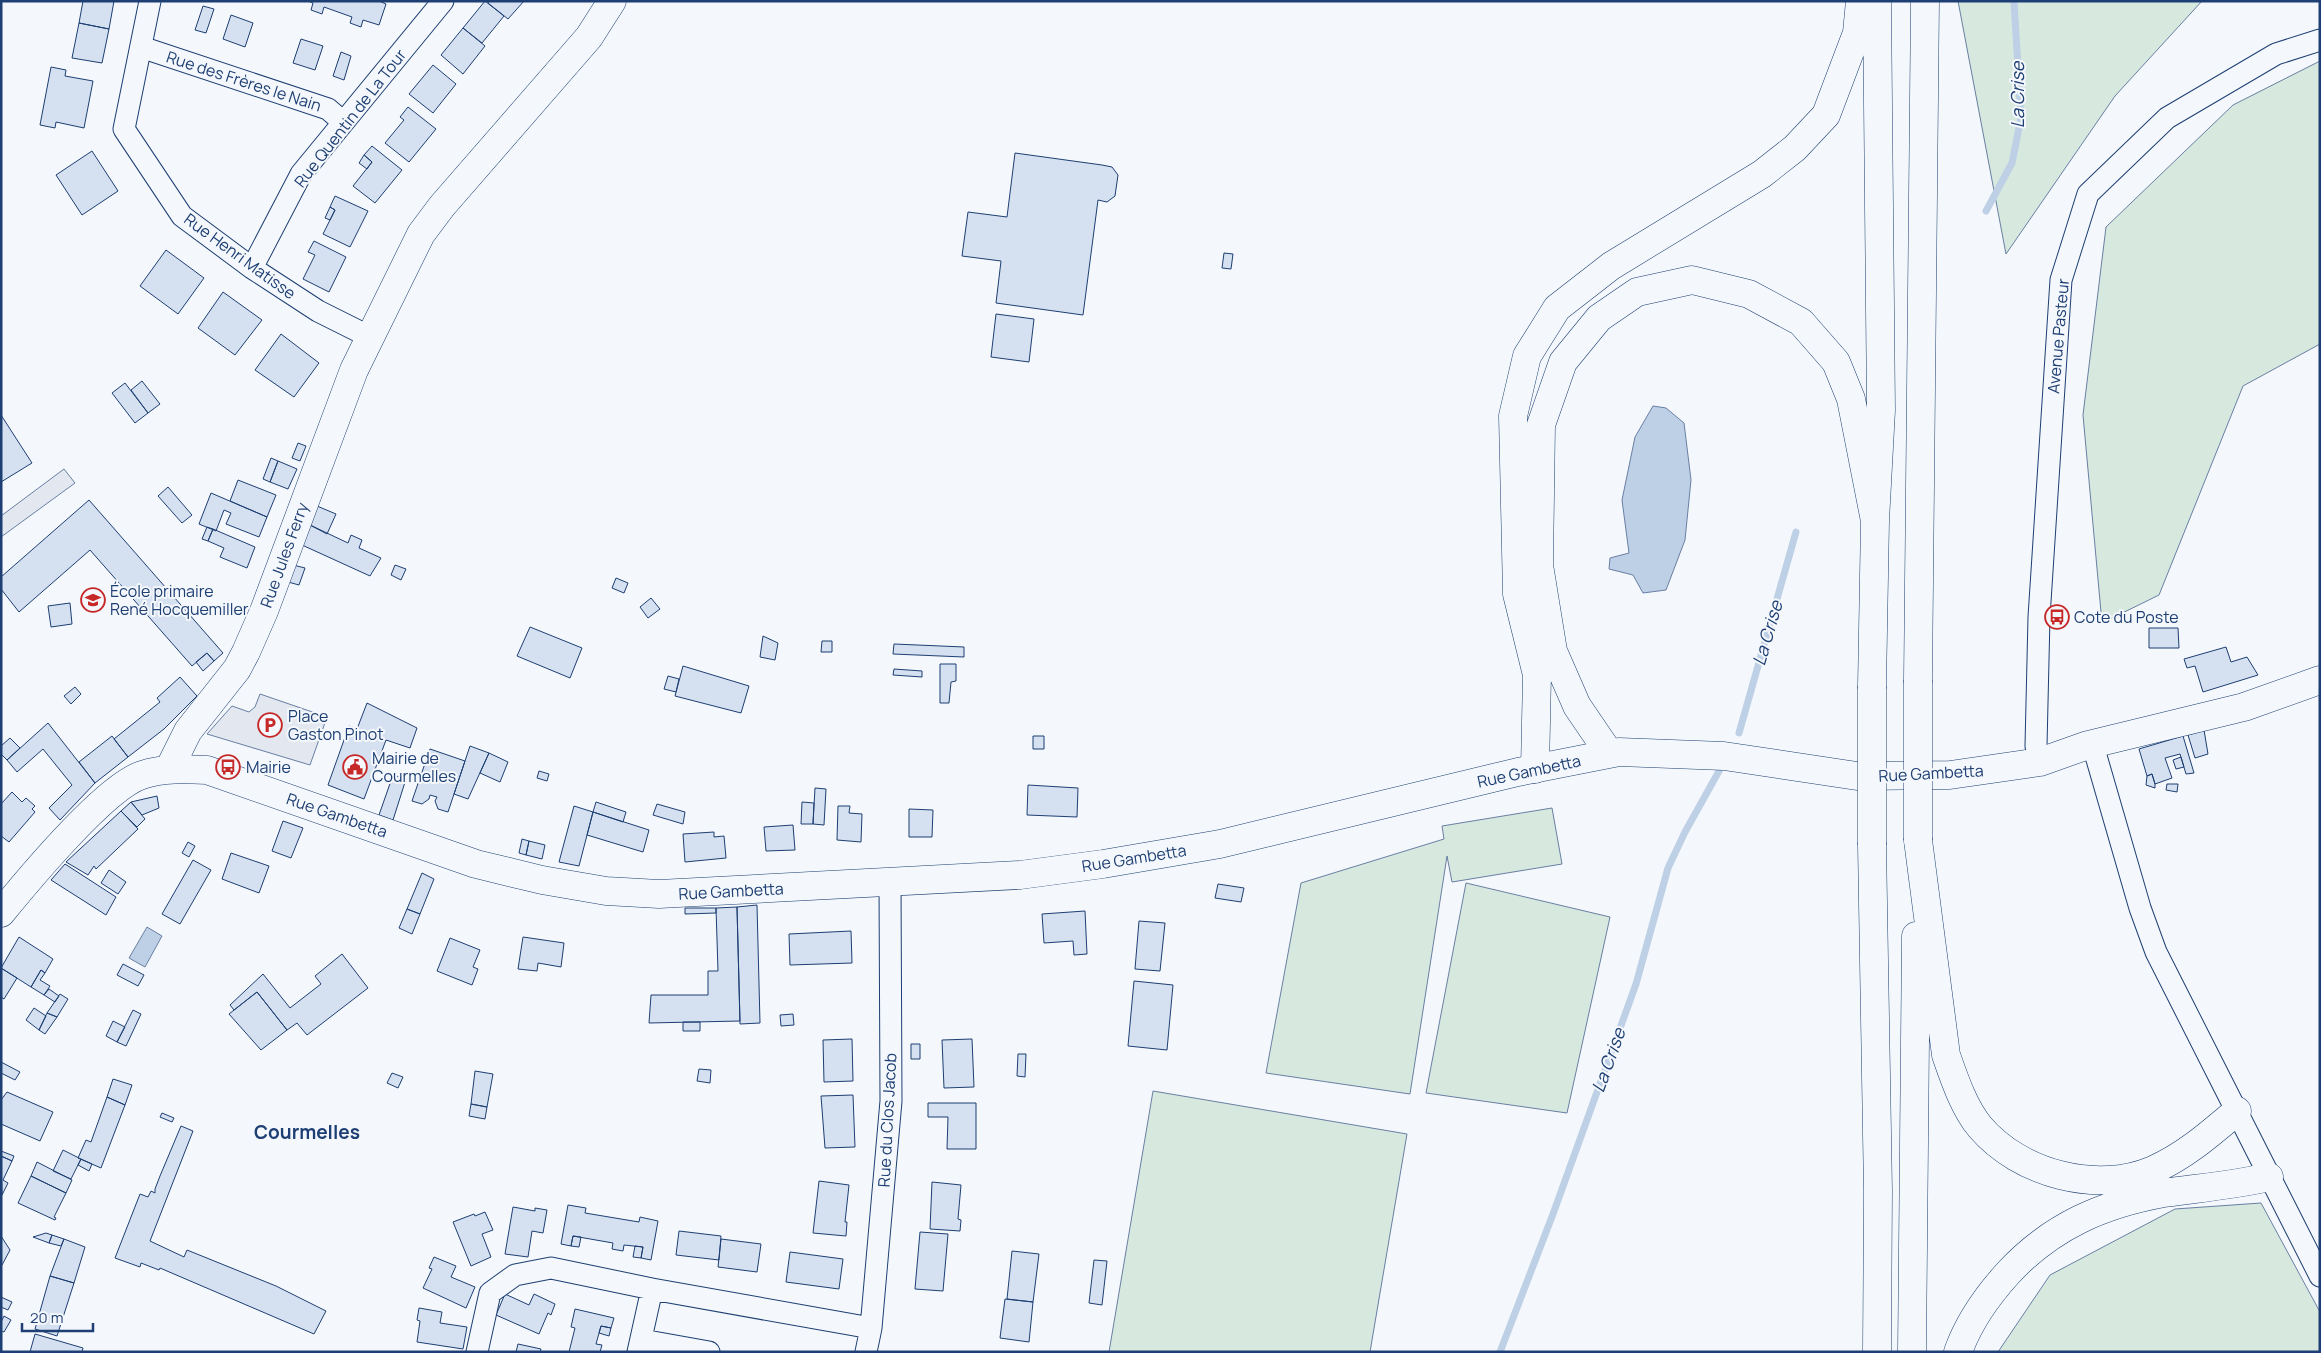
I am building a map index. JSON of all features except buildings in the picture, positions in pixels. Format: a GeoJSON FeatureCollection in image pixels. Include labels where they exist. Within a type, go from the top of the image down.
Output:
{"type":"FeatureCollection","features":[{"type":"Feature","properties":{"kind":"main road","name":"Rue Jules Ferry"},"geometry":{"type":"LineString","coordinates":[[169,769],[188,731],[220,692],[242,660],[264,610],[354,370],[421,234],[442,206],[589,37],[612,1]]}},
{"type":"Feature","properties":{"kind":"main road"},"geometry":{"type":"LineString","coordinates":[[1535,769],[1537,675],[1517,594],[1514,416],[1526,356],[1557,308],[1611,266],[1762,174],[1795,148],[1826,114],[1857,33],[1860,1]]}},
{"type":"Feature","properties":{"kind":"main road"},"geometry":{"type":"LineString","coordinates":[[1877,1],[1881,410],[1875,521],[1872,686],[1872,845],[1878,1191],[1877,1352]]}},
{"type":"Feature","properties":{"kind":"main road"},"geometry":{"type":"LineString","coordinates":[[1912,1352],[1925,1]]}},
{"type":"Feature","properties":{"kind":"main road"},"geometry":{"type":"LineString","coordinates":[[1609,754],[1577,706],[1553,651],[1539,565],[1541,425],[1563,362],[1600,318],[1637,292],[1692,280],[1748,294],[1800,322],[1836,362],[1851,400],[1875,521]]}},
{"type":"Feature","properties":{"kind":"main road","name":"Rue Gambetta"},"geometry":{"type":"LineString","coordinates":[[1,913],[79,826],[118,788],[141,776],[169,769],[207,770],[476,864],[542,880],[606,891],[659,894],[1020,875],[1125,861],[1220,844],[1535,769],[1619,752],[1724,756],[1857,776],[1950,775],[2040,762],[2088,745],[2244,707],[2320,680]]}},
{"type":"Feature","properties":{"kind":"main road"},"geometry":{"type":"LineString","coordinates":[[1918,840],[1946,1055],[1953,1076],[1980,1126],[2004,1149],[2032,1165],[2060,1174],[2116,1180],[2152,1170],[2184,1154],[2237,1112]]}},
{"type":"Feature","properties":{"kind":"main road"},"geometry":{"type":"LineString","coordinates":[[1958,1352],[1976,1314],[1998,1284],[2025,1255],[2055,1232],[2084,1217],[2123,1202],[2269,1177]]}},
{"type":"Feature","properties":{"kind":"street","name":"Rue Henri Matisse"},"geometry":{"type":"LineString","coordinates":[[150,1],[124,129],[182,216],[252,268],[318,311],[370,337]]}},
{"type":"Feature","properties":{"kind":"street","name":"Rue Quentin de La Tour"},"geometry":{"type":"LineString","coordinates":[[252,268],[301,174],[443,1]]}},
{"type":"Feature","properties":{"kind":"street","name":"Avenue Pasteur"},"geometry":{"type":"LineString","coordinates":[[2040,762],[2036,746],[2038,617],[2061,280],[2088,194],[2167,118],[2276,54],[2320,40]]}},
{"type":"Feature","properties":{"kind":"street","name":"Rue des Frères le Nain"},"geometry":{"type":"LineString","coordinates":[[140,47],[328,109],[343,122]]}},
{"type":"Feature","properties":{"kind":"street"},"geometry":{"type":"LineString","coordinates":[[2088,745],[2096,756],[2140,908],[2156,952],[2320,1276]]}},
{"type":"Feature","properties":{"kind":"street","name":"Rue du Clos Jacob"},"geometry":{"type":"LineString","coordinates":[[866,1352],[871,1328],[891,1101],[890,882]]}},
{"type":"Feature","properties":{"kind":"street"},"geometry":{"type":"LineString","coordinates":[[476,1352],[490,1294],[515,1275],[551,1268],[652,1289],[871,1328]]}},
{"type":"Feature","properties":{"kind":"street"},"geometry":{"type":"LineString","coordinates":[[652,1289],[640,1346],[709,1352]]}},
{"type":"Feature","properties":{"kind":"shaded area"},"geometry":{"type":"Polygon","coordinates":[[[1958,1],[2202,1],[2115,96],[2006,254],[1958,1]]]}},
{"type":"Feature","properties":{"kind":"shaded area"},"geometry":{"type":"Polygon","coordinates":[[[2320,61],[2320,344],[2243,386],[2159,595],[2102,623],[2083,415],[2106,227],[2233,105],[2320,61]]]}},
{"type":"Feature","properties":{"kind":"shaded area"},"geometry":{"type":"Polygon","coordinates":[[[64,469],[75,483],[1,537],[1,516],[64,469]]]}},
{"type":"Feature","properties":{"kind":"shaded area","name":"Place Gaston Pinot"},"geometry":{"type":"Polygon","coordinates":[[[260,694],[327,717],[310,765],[207,734],[232,706],[249,712],[255,707],[260,694]]]}},
{"type":"Feature","properties":{"kind":"shaded area"},"geometry":{"type":"Polygon","coordinates":[[[1552,808],[1562,864],[1452,882],[1447,856],[1410,1094],[1266,1073],[1301,883],[1444,839],[1442,826],[1552,808]]]}},
{"type":"Feature","properties":{"kind":"shaded area"},"geometry":{"type":"Polygon","coordinates":[[[1466,883],[1610,917],[1567,1113],[1426,1093],[1466,883]]]}},
{"type":"Feature","properties":{"kind":"shaded area"},"geometry":{"type":"Polygon","coordinates":[[[1153,1091],[1407,1134],[1370,1352],[1109,1352],[1153,1091]]]}},
{"type":"Feature","properties":{"kind":"shaded area"},"geometry":{"type":"Polygon","coordinates":[[[2261,1203],[2320,1312],[2320,1352],[1998,1352],[2050,1275],[2175,1209],[2261,1203]]]}},
{"type":"Feature","properties":{"kind":"water"},"geometry":{"type":"Polygon","coordinates":[[[1653,406],[1666,408],[1684,423],[1691,480],[1685,540],[1666,590],[1643,593],[1633,575],[1609,569],[1610,558],[1629,553],[1622,500],[1635,437],[1653,406]]]}},
{"type":"Feature","properties":{"kind":"water"},"geometry":{"type":"Polygon","coordinates":[[[147,927],[162,936],[145,967],[129,958],[147,927]]]}},
{"type":"Feature","properties":{"kind":"waterway","name":"La Crise"},"geometry":{"type":"LineString","coordinates":[[1986,211],[2012,163],[2021,118],[2014,1]]}},
{"type":"Feature","properties":{"kind":"waterway","name":"La Crise"},"geometry":{"type":"LineString","coordinates":[[1739,733],[1796,532]]}},
{"type":"Feature","properties":{"kind":"waterway","name":"La Crise"},"geometry":{"type":"LineString","coordinates":[[1500,1352],[1553,1214],[1636,984],[1668,868],[1685,832],[1719,771]]}},
{"type":"Feature","properties":{"kind":"place","name":"École primaire René Hocquemiller"},"geometry":{"type":"Point","coordinates":[93,600]}},
{"type":"Feature","properties":{"kind":"place","name":"Cote du Poste"},"geometry":{"type":"Point","coordinates":[2057,617]}},
{"type":"Feature","properties":{"kind":"place","name":"Place Gaston Pinot"},"geometry":{"type":"Point","coordinates":[270,725]}},
{"type":"Feature","properties":{"kind":"place","name":"Mairie"},"geometry":{"type":"Point","coordinates":[228,767]}},
{"type":"Feature","properties":{"kind":"place","name":"Mairie de Courmelles"},"geometry":{"type":"Point","coordinates":[355,767]}},
{"type":"Feature","properties":{"kind":"district","name":"Courmelles"},"geometry":{"type":"Point","coordinates":[307,1132]}}]}
